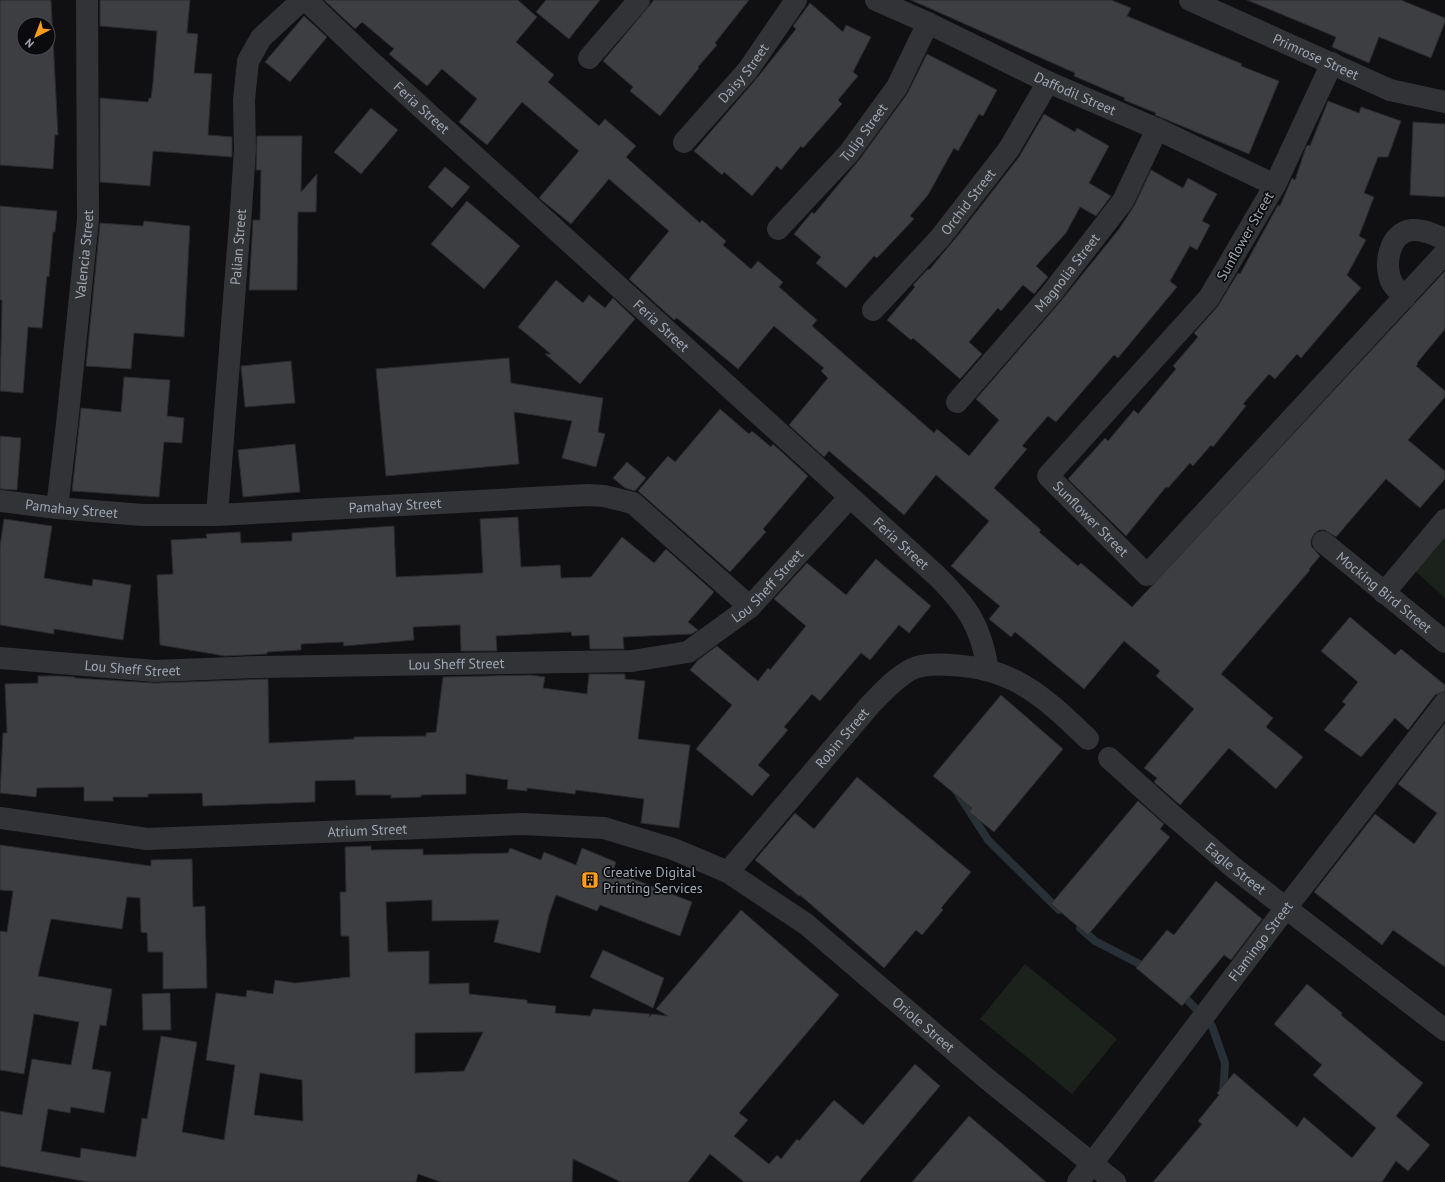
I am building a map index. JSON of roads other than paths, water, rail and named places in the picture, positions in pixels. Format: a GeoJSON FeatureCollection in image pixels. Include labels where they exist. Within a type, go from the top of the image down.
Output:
{"type":"FeatureCollection","features":[{"type":"Feature","properties":{"kind":"street","name":"Valencia Street"},"geometry":{"type":"LineString","coordinates":[[57,508],[88,219],[87,0]]}},
{"type":"Feature","properties":{"kind":"street","name":"Palian Street"},"geometry":{"type":"LineString","coordinates":[[217,516],[244,172],[244,100],[248,61],[261,38],[302,0]]}},
{"type":"Feature","properties":{"kind":"street","name":"Feria Street"},"geometry":{"type":"LineString","coordinates":[[306,0],[368,59],[958,598],[975,621],[984,647],[988,670]]}},
{"type":"Feature","properties":{"kind":"street"},"geometry":{"type":"LineString","coordinates":[[589,58],[639,0]]}},
{"type":"Feature","properties":{"kind":"street","name":"Daisy Street"},"geometry":{"type":"LineString","coordinates":[[684,142],[748,70],[796,0]]}},
{"type":"Feature","properties":{"kind":"street","name":"Daffodil Street"},"geometry":{"type":"LineString","coordinates":[[876,0],[928,23],[1048,82],[1157,129],[1275,185]]}},
{"type":"Feature","properties":{"kind":"street","name":"Primrose Street"},"geometry":{"type":"LineString","coordinates":[[1190,0],[1390,90],[1445,102]]}},
{"type":"Feature","properties":{"kind":"street","name":"Tulip Street"},"geometry":{"type":"LineString","coordinates":[[778,229],[849,153],[897,87],[928,23]]}},
{"type":"Feature","properties":{"kind":"street","name":"Sunflower Street"},"geometry":{"type":"LineString","coordinates":[[1332,63],[1275,185],[1209,298],[1048,476],[1147,575],[1445,253]]}},
{"type":"Feature","properties":{"kind":"street","name":"Orchid Street"},"geometry":{"type":"LineString","coordinates":[[873,310],[940,238],[1005,155],[1048,82]]}},
{"type":"Feature","properties":{"kind":"street","name":"Magnolia Street"},"geometry":{"type":"LineString","coordinates":[[957,402],[1051,294],[1123,201],[1157,129]]}},
{"type":"Feature","properties":{"kind":"street"},"geometry":{"type":"LineString","coordinates":[[1405,297],[1392,284],[1388,270],[1390,249],[1396,238],[1411,230],[1431,233],[1445,239]]}},
{"type":"Feature","properties":{"kind":"street","name":"Pamahay Street"},"geometry":{"type":"LineString","coordinates":[[0,501],[57,508],[142,515],[217,516],[539,497],[604,496],[633,503],[750,607]]}},
{"type":"Feature","properties":{"kind":"street","name":"Lou Sheff Street"},"geometry":{"type":"LineString","coordinates":[[0,658],[155,671],[259,667],[632,661],[688,652],[750,607],[849,498]]}},
{"type":"Feature","properties":{"kind":"street"},"geometry":{"type":"LineString","coordinates":[[1384,593],[1445,520]]}},
{"type":"Feature","properties":{"kind":"street","name":"Mocking Bird Street"},"geometry":{"type":"LineString","coordinates":[[1323,542],[1445,642]]}},
{"type":"Feature","properties":{"kind":"street","name":"Robin Street"},"geometry":{"type":"LineString","coordinates":[[728,872],[836,744],[892,684],[912,669],[934,664],[961,665],[988,670]]}},
{"type":"Feature","properties":{"kind":"street"},"geometry":{"type":"LineString","coordinates":[[988,670],[1012,678],[1032,689],[1088,738]]}},
{"type":"Feature","properties":{"kind":"street","name":"Flamingo Street"},"geometry":{"type":"LineString","coordinates":[[1078,1182],[1285,909],[1445,703]]}},
{"type":"Feature","properties":{"kind":"street","name":"Eagle Street"},"geometry":{"type":"LineString","coordinates":[[1109,758],[1234,868],[1285,909],[1445,1030]]}},
{"type":"Feature","properties":{"kind":"street","name":"Atrium Street"},"geometry":{"type":"LineString","coordinates":[[0,818],[148,839],[523,824],[604,828],[674,849],[728,872]]}},
{"type":"Feature","properties":{"kind":"street","name":"Oriole Street"},"geometry":{"type":"LineString","coordinates":[[728,872],[806,924],[986,1078],[1115,1182]]}},
{"type":"Feature","properties":{"kind":"waterway"},"geometry":{"type":"LineString","coordinates":[[957,792],[988,840],[1059,910]]}},
{"type":"Feature","properties":{"kind":"waterway"},"geometry":{"type":"LineString","coordinates":[[1080,928],[1095,941],[1149,969]]}},
{"type":"Feature","properties":{"kind":"waterway"},"geometry":{"type":"LineString","coordinates":[[1180,992],[1212,1026],[1225,1063],[1223,1095]]}},
{"type":"Feature","properties":{"kind":"place","name":"Creative Digital Printing Services"},"geometry":{"type":"Point","coordinates":[590,880]}}]}
